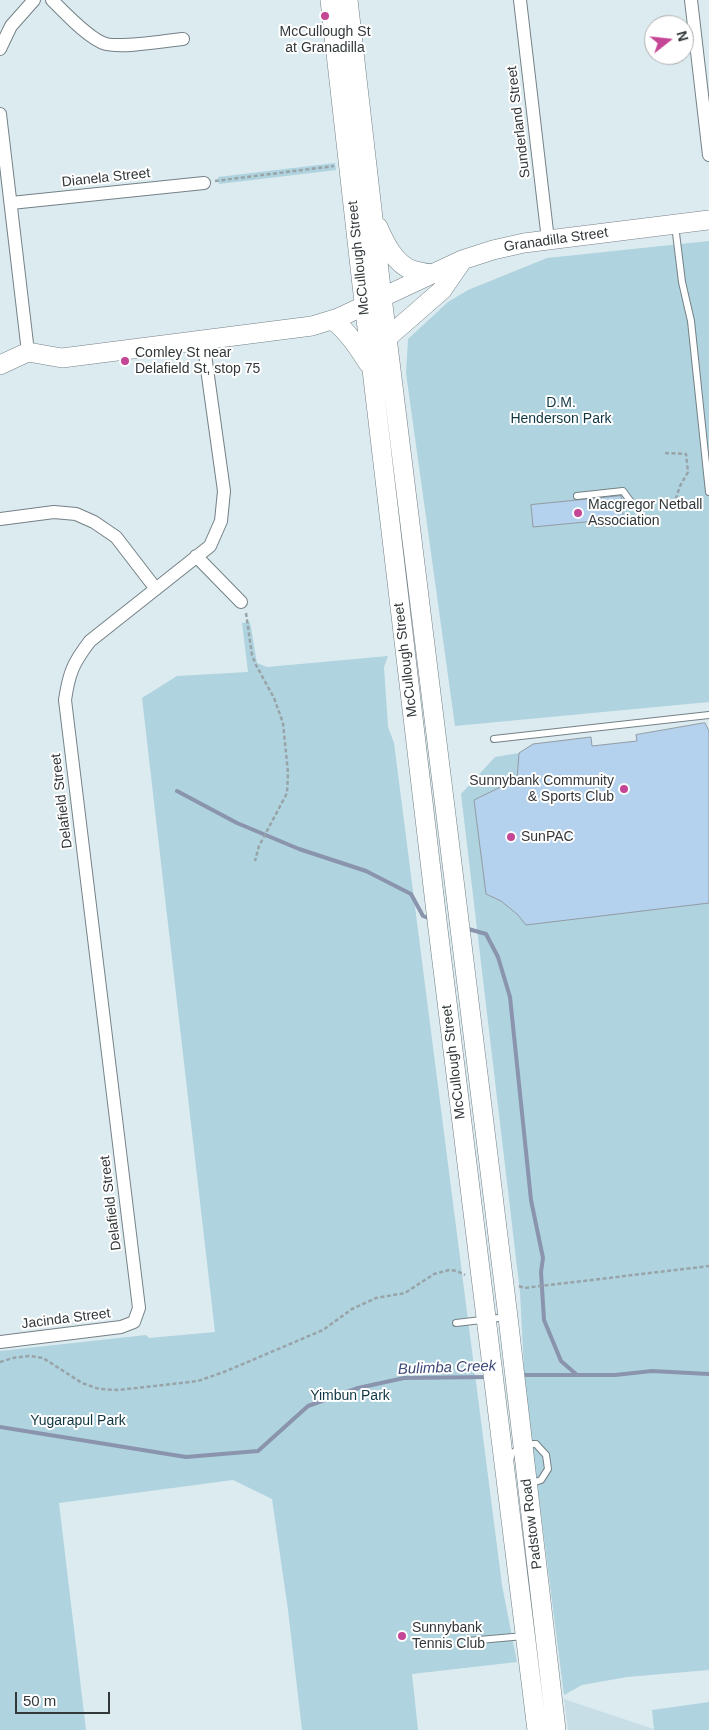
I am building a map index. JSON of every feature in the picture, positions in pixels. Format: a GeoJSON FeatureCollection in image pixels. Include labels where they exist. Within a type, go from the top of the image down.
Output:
{"type":"FeatureCollection","features":[{"type":"Feature","properties":{"kind":"main road","name":"McCullough Street"},"geometry":{"type":"LineString","coordinates":[[330,0],[372,369],[427,748],[460,926],[508,1317]]}},
{"type":"Feature","properties":{"kind":"main road","name":"McCullough Street"},"geometry":{"type":"LineString","coordinates":[[348,0],[387,338],[427,748],[437,920],[485,1320]]}},
{"type":"Feature","properties":{"kind":"main road"},"geometry":{"type":"LineString","coordinates":[[372,215],[385,242],[399,262],[411,270],[432,274]]}},
{"type":"Feature","properties":{"kind":"main road","name":"Granadilla Street"},"geometry":{"type":"LineString","coordinates":[[28,352],[62,358],[312,326],[333,320],[462,260],[509,246],[709,220]]}},
{"type":"Feature","properties":{"kind":"main road"},"geometry":{"type":"LineString","coordinates":[[387,338],[442,290],[462,260]]}},
{"type":"Feature","properties":{"kind":"main road"},"geometry":{"type":"LineString","coordinates":[[333,320],[356,343],[372,369]]}},
{"type":"Feature","properties":{"kind":"main road"},"geometry":{"type":"LineString","coordinates":[[0,365],[28,352]]}},
{"type":"Feature","properties":{"kind":"main road","name":"Padstow Road"},"geometry":{"type":"LineString","coordinates":[[508,1317],[556,1730]]}},
{"type":"Feature","properties":{"kind":"main road","name":"Padstow Road"},"geometry":{"type":"LineString","coordinates":[[485,1320],[536,1730]]}},
{"type":"Feature","properties":{"kind":"street"},"geometry":{"type":"LineString","coordinates":[[52,0],[87,32],[105,44],[132,45],[184,39]]}},
{"type":"Feature","properties":{"kind":"street","name":"Sunderland Street"},"geometry":{"type":"LineString","coordinates":[[520,0],[548,240]]}},
{"type":"Feature","properties":{"kind":"street"},"geometry":{"type":"LineString","coordinates":[[691,0],[709,155]]}},
{"type":"Feature","properties":{"kind":"street"},"geometry":{"type":"LineString","coordinates":[[0,49],[11,26],[29,2]]}},
{"type":"Feature","properties":{"kind":"street"},"geometry":{"type":"LineString","coordinates":[[0,114],[28,352]]}},
{"type":"Feature","properties":{"kind":"street","name":"Dianela Street"},"geometry":{"type":"LineString","coordinates":[[11,203],[204,182]]}},
{"type":"Feature","properties":{"kind":"street","name":"Delafield Street"},"geometry":{"type":"LineString","coordinates":[[134,1322],[139,1308],[65,700],[68,676],[80,654],[90,641],[210,546],[221,521],[224,491],[203,340]]}},
{"type":"Feature","properties":{"kind":"street"},"geometry":{"type":"LineString","coordinates":[[0,519],[54,512],[76,514],[94,522],[116,537],[156,589]]}},
{"type":"Feature","properties":{"kind":"street"},"geometry":{"type":"LineString","coordinates":[[196,556],[241,602]]}},
{"type":"Feature","properties":{"kind":"street","name":"Jacinda Street"},"geometry":{"type":"LineString","coordinates":[[0,1342],[121,1327],[134,1322]]}},
{"type":"Feature","properties":{"kind":"lane"},"geometry":{"type":"LineString","coordinates":[[675,224],[682,282],[691,321],[709,492]]}},
{"type":"Feature","properties":{"kind":"lane"},"geometry":{"type":"LineString","coordinates":[[577,496],[623,491],[632,502]]}},
{"type":"Feature","properties":{"kind":"lane"},"geometry":{"type":"LineString","coordinates":[[494,739],[709,714]]}},
{"type":"Feature","properties":{"kind":"lane"},"geometry":{"type":"LineString","coordinates":[[456,1323],[508,1317]]}},
{"type":"Feature","properties":{"kind":"lane"},"geometry":{"type":"LineString","coordinates":[[505,1477],[512,1453],[523,1446]]}},
{"type":"Feature","properties":{"kind":"lane"},"geometry":{"type":"LineString","coordinates":[[468,1641],[525,1636]]}},
{"type":"Feature","properties":{"kind":"path"},"geometry":{"type":"LineString","coordinates":[[204,182],[339,166]]}},
{"type":"Feature","properties":{"kind":"path"},"geometry":{"type":"LineString","coordinates":[[665,453],[686,454],[688,472],[676,498]]}},
{"type":"Feature","properties":{"kind":"path"},"geometry":{"type":"LineString","coordinates":[[241,602],[247,616],[254,660],[274,698],[283,723],[288,772],[287,793],[259,846],[255,861]]}},
{"type":"Feature","properties":{"kind":"path"},"geometry":{"type":"LineString","coordinates":[[524,1288],[709,1266]]}},
{"type":"Feature","properties":{"kind":"path"},"geometry":{"type":"LineString","coordinates":[[0,1362],[30,1356],[43,1358],[82,1383],[99,1389],[119,1390],[198,1381],[323,1330],[352,1308],[376,1298],[405,1294],[434,1274],[449,1270],[457,1271],[468,1276],[471,1284],[481,1286]]}},
{"type":"Feature","properties":{"kind":"shaded area"},"geometry":{"type":"Polygon","coordinates":[[[564,1699],[654,1729],[654,1730],[568,1730],[564,1699]]]}},
{"type":"Feature","properties":{"kind":"green space"},"geometry":{"type":"Polygon","coordinates":[[[335,163],[336,170],[219,184],[218,177],[335,163]]]}},
{"type":"Feature","properties":{"kind":"green space","name":"D.M. Henderson Park"},"geometry":{"type":"Polygon","coordinates":[[[709,241],[709,702],[455,726],[406,373],[408,339],[448,302],[468,290],[547,258],[709,241]]]}},
{"type":"Feature","properties":{"kind":"green space","name":"Yimbun Park"},"geometry":{"type":"Polygon","coordinates":[[[250,622],[257,663],[267,667],[388,656],[384,667],[388,727],[394,743],[502,1585],[517,1662],[412,1674],[418,1730],[302,1730],[288,1610],[272,1499],[233,1480],[59,1503],[86,1730],[0,1730],[0,1351],[146,1335],[149,1338],[215,1332],[142,698],[177,676],[248,672],[242,623],[250,622]]]}},
{"type":"Feature","properties":{"kind":"green space"},"geometry":{"type":"Polygon","coordinates":[[[705,723],[709,731],[709,1670],[627,1677],[582,1685],[564,1695],[525,1389],[520,1292],[461,794],[495,757],[519,753],[533,744],[591,737],[592,746],[637,741],[636,735],[705,723]]]}},
{"type":"Feature","properties":{"kind":"green space"},"geometry":{"type":"Polygon","coordinates":[[[709,1702],[709,1730],[654,1730],[652,1710],[709,1702]]]}},
{"type":"Feature","properties":{"kind":"building","name":"Macgregor Netball Association"},"geometry":{"type":"Polygon","coordinates":[[[621,496],[624,525],[596,527],[596,521],[533,527],[531,505],[621,496]]]}},
{"type":"Feature","properties":{"kind":"building"},"geometry":{"type":"Polygon","coordinates":[[[705,723],[709,731],[709,903],[526,925],[517,914],[501,901],[486,894],[474,800],[517,779],[519,753],[533,744],[591,737],[592,746],[637,741],[636,735],[705,723]]]}},
{"type":"Feature","properties":{"kind":"waterway"},"geometry":{"type":"LineString","coordinates":[[177,791],[237,823],[299,849],[366,871],[411,894],[423,916],[431,919]]}},
{"type":"Feature","properties":{"kind":"waterway"},"geometry":{"type":"LineString","coordinates":[[465,928],[486,934],[498,957],[510,997],[531,1200],[543,1258],[541,1272],[544,1320],[561,1361],[577,1375]]}},
{"type":"Feature","properties":{"kind":"waterway","name":"Bulimba Creek"},"geometry":{"type":"LineString","coordinates":[[521,1375],[615,1375],[652,1371],[709,1374]]}},
{"type":"Feature","properties":{"kind":"waterway","name":"Bulimba Creek"},"geometry":{"type":"LineString","coordinates":[[0,1427],[186,1457],[258,1451],[308,1406],[358,1388],[404,1378],[489,1377]]}},
{"type":"Feature","properties":{"kind":"place","name":"McCullough St at Granadilla"},"geometry":{"type":"Point","coordinates":[325,16]}},
{"type":"Feature","properties":{"kind":"place","name":"Comley St near Delafield St, stop 75"},"geometry":{"type":"Point","coordinates":[125,361]}},
{"type":"Feature","properties":{"kind":"place","name":"Macgregor Netball Association"},"geometry":{"type":"Point","coordinates":[578,513]}},
{"type":"Feature","properties":{"kind":"place","name":"Sunnybank Community & Sports Club"},"geometry":{"type":"Point","coordinates":[624,789]}},
{"type":"Feature","properties":{"kind":"place","name":"SunPAC"},"geometry":{"type":"Point","coordinates":[511,837]}},
{"type":"Feature","properties":{"kind":"place","name":"Sunnybank Tennis Club"},"geometry":{"type":"Point","coordinates":[402,1636]}},
{"type":"Feature","properties":{"kind":"park label","name":"Yugarapul Park"},"geometry":{"type":"Point","coordinates":[78,1421]}}]}
